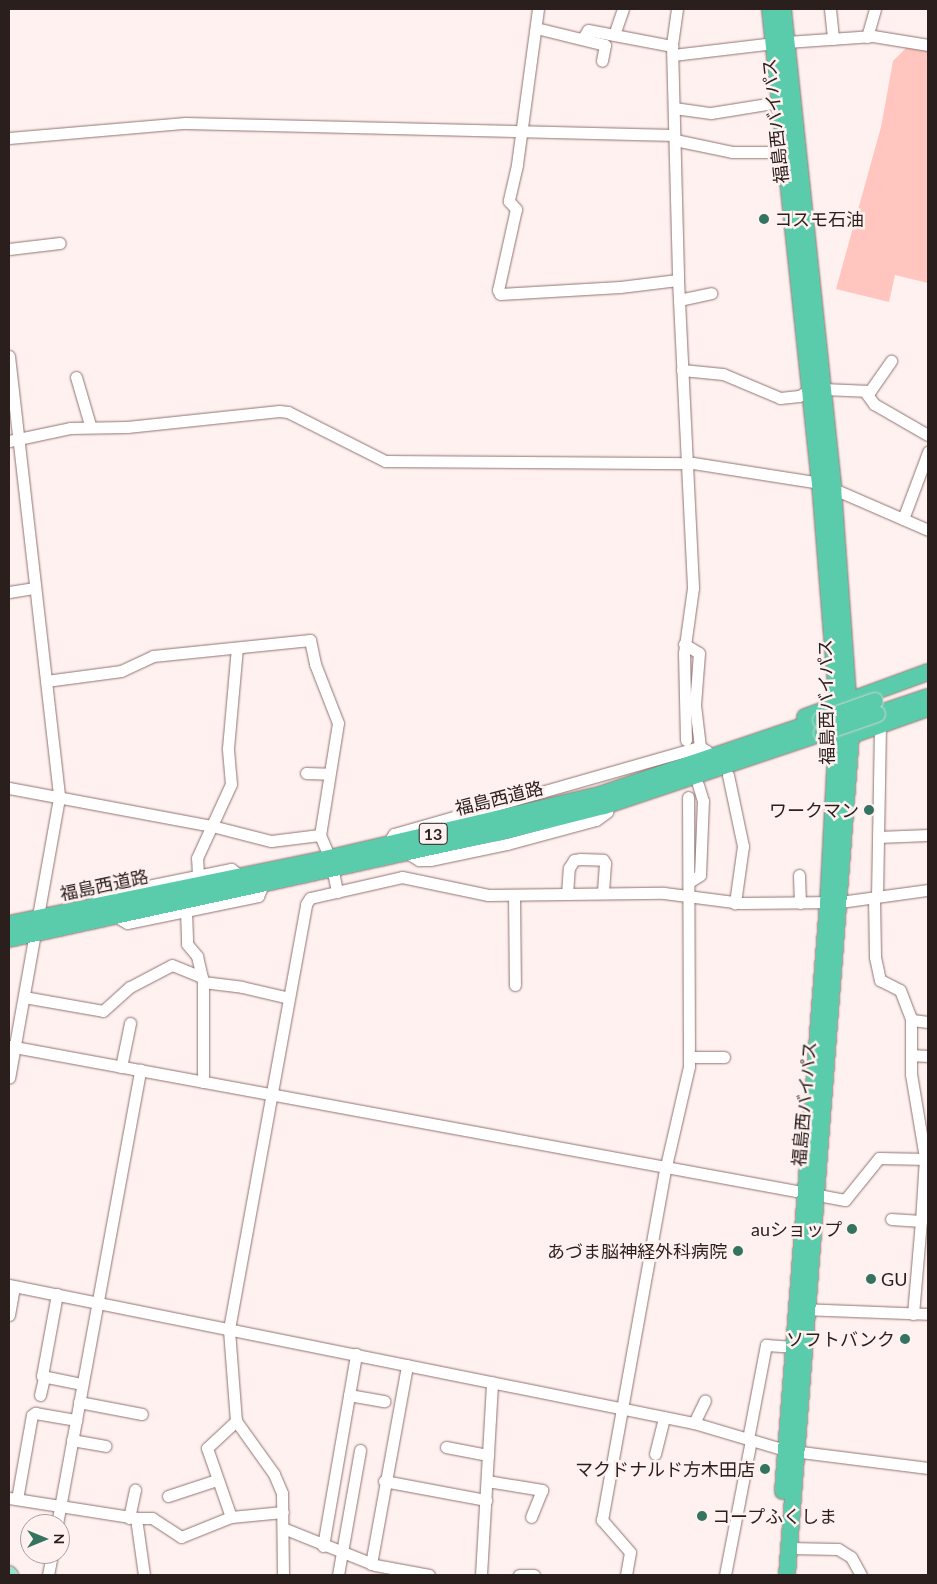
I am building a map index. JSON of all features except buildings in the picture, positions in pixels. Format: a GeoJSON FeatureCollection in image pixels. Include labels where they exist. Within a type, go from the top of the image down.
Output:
{"type":"FeatureCollection","features":[{"type":"Feature","properties":{"kind":"highway","name":"福島西バイパス"},"geometry":{"type":"LineString","coordinates":[[770,9],[780,43],[827,485],[844,702],[844,738],[834,902],[791,1451],[777,1575]]}},
{"type":"Feature","properties":{"kind":"highway","name":"福島西バイパス"},"geometry":{"type":"LineString","coordinates":[[783,9],[780,43],[780,102],[816,390]]}},
{"type":"Feature","properties":{"kind":"highway"},"geometry":{"type":"LineString","coordinates":[[470,826],[512,808],[704,749],[928,672]]}},
{"type":"Feature","properties":{"kind":"highway","name":"福島西道路"},"geometry":{"type":"LineString","coordinates":[[877,714],[928,682]]}},
{"type":"Feature","properties":{"kind":"highway","name":"福島西道路"},"geometry":{"type":"LineString","coordinates":[[9,924],[36,926],[115,916],[263,885],[387,845],[602,794],[822,727],[877,714],[928,697]]}},
{"type":"Feature","properties":{"kind":"highway"},"geometry":{"type":"LineString","coordinates":[[497,833],[520,835],[693,791],[728,775],[844,738],[877,714],[928,708]]}},
{"type":"Feature","properties":{"kind":"highway","name":"福島西道路"},"geometry":{"type":"LineString","coordinates":[[9,939],[36,926],[93,908],[241,876],[409,854],[604,806],[822,727]]}},
{"type":"Feature","properties":{"kind":"highway","name":"福島西バイパス"},"geometry":{"type":"LineString","coordinates":[[787,1575],[793,1347],[802,1309]]}},
{"type":"Feature","properties":{"kind":"street"},"geometry":{"type":"LineString","coordinates":[[538,9],[522,129],[509,201],[516,209],[505,252],[500,294],[620,288],[678,280]]}},
{"type":"Feature","properties":{"kind":"street"},"geometry":{"type":"LineString","coordinates":[[616,32],[623,9]]}},
{"type":"Feature","properties":{"kind":"street"},"geometry":{"type":"LineString","coordinates":[[677,9],[672,50],[674,138],[678,280],[688,462],[693,605],[684,644],[686,740]]}},
{"type":"Feature","properties":{"kind":"street"},"geometry":{"type":"LineString","coordinates":[[830,9],[832,39]]}},
{"type":"Feature","properties":{"kind":"street"},"geometry":{"type":"LineString","coordinates":[[867,37],[875,9]]}},
{"type":"Feature","properties":{"kind":"street"},"geometry":{"type":"LineString","coordinates":[[536,28],[583,38],[605,45],[602,61]]}},
{"type":"Feature","properties":{"kind":"street"},"geometry":{"type":"LineString","coordinates":[[583,38],[588,30],[616,32],[672,50],[867,37],[928,45]]}},
{"type":"Feature","properties":{"kind":"street"},"geometry":{"type":"LineString","coordinates":[[674,108],[711,113],[780,102]]}},
{"type":"Feature","properties":{"kind":"street"},"geometry":{"type":"LineString","coordinates":[[9,138],[185,123],[522,129],[674,138],[732,152],[785,152]]}},
{"type":"Feature","properties":{"kind":"street"},"geometry":{"type":"LineString","coordinates":[[9,249],[60,243]]}},
{"type":"Feature","properties":{"kind":"street"},"geometry":{"type":"LineString","coordinates":[[679,300],[711,293]]}},
{"type":"Feature","properties":{"kind":"street"},"geometry":{"type":"LineString","coordinates":[[9,356],[13,440],[35,588],[59,798],[24,997],[12,1047],[9,1078]]}},
{"type":"Feature","properties":{"kind":"street"},"geometry":{"type":"LineString","coordinates":[[866,393],[891,361]]}},
{"type":"Feature","properties":{"kind":"street"},"geometry":{"type":"LineString","coordinates":[[682,370],[723,374],[780,398],[799,396],[816,390],[866,393]]}},
{"type":"Feature","properties":{"kind":"street"},"geometry":{"type":"LineString","coordinates":[[76,377],[90,425]]}},
{"type":"Feature","properties":{"kind":"street"},"geometry":{"type":"LineString","coordinates":[[866,393],[874,404],[928,435]]}},
{"type":"Feature","properties":{"kind":"street"},"geometry":{"type":"LineString","coordinates":[[13,440],[90,425],[127,427],[279,410],[288,412],[385,461],[688,462],[827,485],[928,530]]}},
{"type":"Feature","properties":{"kind":"street"},"geometry":{"type":"LineString","coordinates":[[903,519],[928,452]]}},
{"type":"Feature","properties":{"kind":"street"},"geometry":{"type":"LineString","coordinates":[[9,592],[35,588]]}},
{"type":"Feature","properties":{"kind":"street"},"geometry":{"type":"LineString","coordinates":[[46,680],[120,671],[153,656],[310,640],[315,664],[338,723],[320,835],[331,864],[337,892]]}},
{"type":"Feature","properties":{"kind":"street"},"geometry":{"type":"LineString","coordinates":[[387,845],[394,834],[704,749],[695,705],[699,653],[684,644]]}},
{"type":"Feature","properties":{"kind":"street"},"geometry":{"type":"LineString","coordinates":[[198,876],[198,858],[231,784],[228,748],[237,648]]}},
{"type":"Feature","properties":{"kind":"street"},"geometry":{"type":"LineString","coordinates":[[877,714],[878,837],[875,957],[880,980],[900,990],[912,1020],[912,1055],[927,1159],[924,1215],[913,1314]]}},
{"type":"Feature","properties":{"kind":"street"},"geometry":{"type":"LineString","coordinates":[[306,773],[329,774]]}},
{"type":"Feature","properties":{"kind":"street"},"geometry":{"type":"LineString","coordinates":[[728,775],[743,846],[735,903]]}},
{"type":"Feature","properties":{"kind":"street"},"geometry":{"type":"LineString","coordinates":[[9,788],[212,826],[271,841],[320,835]]}},
{"type":"Feature","properties":{"kind":"street"},"geometry":{"type":"LineString","coordinates":[[626,1575],[630,1552],[602,1520],[666,1166],[689,1057],[689,882],[700,875],[703,801],[693,791]]}},
{"type":"Feature","properties":{"kind":"street"},"geometry":{"type":"LineString","coordinates":[[409,854],[419,860],[430,860],[507,844],[596,820],[607,812]]}},
{"type":"Feature","properties":{"kind":"street"},"geometry":{"type":"LineString","coordinates":[[878,837],[928,834]]}},
{"type":"Feature","properties":{"kind":"street"},"geometry":{"type":"LineString","coordinates":[[567,894],[568,868],[574,860],[580,859],[602,860],[605,863],[603,894]]}},
{"type":"Feature","properties":{"kind":"street"},"geometry":{"type":"LineString","coordinates":[[93,908],[99,896],[231,869],[241,876]]}},
{"type":"Feature","properties":{"kind":"street"},"geometry":{"type":"LineString","coordinates":[[799,875],[800,903]]}},
{"type":"Feature","properties":{"kind":"street"},"geometry":{"type":"LineString","coordinates":[[283,1575],[282,1493],[274,1474],[236,1421],[228,1329],[306,904],[310,898],[412,877],[488,895],[689,895],[735,903],[834,902],[928,890]]}},
{"type":"Feature","properties":{"kind":"street"},"geometry":{"type":"LineString","coordinates":[[115,916],[127,923],[258,896],[263,885]]}},
{"type":"Feature","properties":{"kind":"street"},"geometry":{"type":"LineString","coordinates":[[514,895],[515,985]]}},
{"type":"Feature","properties":{"kind":"street"},"geometry":{"type":"LineString","coordinates":[[186,910],[187,944],[197,956],[203,980],[203,1082]]}},
{"type":"Feature","properties":{"kind":"street"},"geometry":{"type":"LineString","coordinates":[[24,997],[103,1011],[130,987],[172,965],[203,980],[242,986],[289,998]]}},
{"type":"Feature","properties":{"kind":"street"},"geometry":{"type":"LineString","coordinates":[[912,1020],[928,1022]]}},
{"type":"Feature","properties":{"kind":"street"},"geometry":{"type":"LineString","coordinates":[[121,1066],[130,1023]]}},
{"type":"Feature","properties":{"kind":"street"},"geometry":{"type":"LineString","coordinates":[[12,1047],[845,1200],[879,1158],[927,1159]]}},
{"type":"Feature","properties":{"kind":"street"},"geometry":{"type":"LineString","coordinates":[[912,1055],[928,1056]]}},
{"type":"Feature","properties":{"kind":"street"},"geometry":{"type":"LineString","coordinates":[[689,1057],[724,1056]]}},
{"type":"Feature","properties":{"kind":"street"},"geometry":{"type":"LineString","coordinates":[[59,1514],[140,1070]]}},
{"type":"Feature","properties":{"kind":"street"},"geometry":{"type":"LineString","coordinates":[[891,1219],[924,1215]]}},
{"type":"Feature","properties":{"kind":"street"},"geometry":{"type":"LineString","coordinates":[[9,1315],[11,1285],[694,1422],[791,1451],[928,1468]]}},
{"type":"Feature","properties":{"kind":"street"},"geometry":{"type":"LineString","coordinates":[[40,1395],[57,1294]]}},
{"type":"Feature","properties":{"kind":"street"},"geometry":{"type":"LineString","coordinates":[[802,1309],[928,1314]]}},
{"type":"Feature","properties":{"kind":"street"},"geometry":{"type":"LineString","coordinates":[[725,1575],[766,1345],[793,1347]]}},
{"type":"Feature","properties":{"kind":"street"},"geometry":{"type":"LineString","coordinates":[[323,1546],[356,1354]]}},
{"type":"Feature","properties":{"kind":"street"},"geometry":{"type":"LineString","coordinates":[[371,1564],[384,1481],[407,1365]]}},
{"type":"Feature","properties":{"kind":"street"},"geometry":{"type":"LineString","coordinates":[[44,1377],[82,1384]]}},
{"type":"Feature","properties":{"kind":"street"},"geometry":{"type":"LineString","coordinates":[[482,1575],[492,1382]]}},
{"type":"Feature","properties":{"kind":"street"},"geometry":{"type":"LineString","coordinates":[[349,1395],[384,1402]]}},
{"type":"Feature","properties":{"kind":"street"},"geometry":{"type":"LineString","coordinates":[[694,1422],[705,1400]]}},
{"type":"Feature","properties":{"kind":"street"},"geometry":{"type":"LineString","coordinates":[[79,1402],[142,1414]]}},
{"type":"Feature","properties":{"kind":"street"},"geometry":{"type":"LineString","coordinates":[[76,1420],[35,1413],[32,1415],[13,1499],[133,1518],[152,1518],[181,1537],[231,1517],[283,1512]]}},
{"type":"Feature","properties":{"kind":"street"},"geometry":{"type":"LineString","coordinates":[[655,1454],[664,1417]]}},
{"type":"Feature","properties":{"kind":"street"},"geometry":{"type":"LineString","coordinates":[[231,1517],[207,1448],[236,1421]]}},
{"type":"Feature","properties":{"kind":"street"},"geometry":{"type":"LineString","coordinates":[[72,1440],[105,1446]]}},
{"type":"Feature","properties":{"kind":"street"},"geometry":{"type":"LineString","coordinates":[[446,1448],[488,1455]]}},
{"type":"Feature","properties":{"kind":"street"},"geometry":{"type":"LineString","coordinates":[[338,1575],[360,1450]]}},
{"type":"Feature","properties":{"kind":"street"},"geometry":{"type":"LineString","coordinates":[[337,1468],[356,1471]]}},
{"type":"Feature","properties":{"kind":"street"},"geometry":{"type":"LineString","coordinates":[[168,1496],[217,1480]]}},
{"type":"Feature","properties":{"kind":"street"},"geometry":{"type":"LineString","coordinates":[[384,1481],[486,1500]]}},
{"type":"Feature","properties":{"kind":"street"},"geometry":{"type":"LineString","coordinates":[[487,1481],[542,1490],[531,1517]]}},
{"type":"Feature","properties":{"kind":"street"},"geometry":{"type":"LineString","coordinates":[[135,1490],[133,1518],[144,1575]]}},
{"type":"Feature","properties":{"kind":"street"},"geometry":{"type":"LineString","coordinates":[[283,1528],[342,1554],[371,1564],[429,1575]]}},
{"type":"Feature","properties":{"kind":"street"},"geometry":{"type":"LineString","coordinates":[[789,1548],[838,1549],[851,1557],[861,1575]]}},
{"type":"Feature","properties":{"kind":"street"},"geometry":{"type":"LineString","coordinates":[[519,1575],[534,1575]]}},
{"type":"Feature","properties":{"kind":"shaded area"},"geometry":{"type":"Polygon","coordinates":[[[909,45],[928,50],[928,283],[895,275],[889,302],[836,289],[881,127],[893,61],[909,45]]]}},
{"type":"Feature","properties":{"kind":"place","name":"コスモ石油"},"geometry":{"type":"Point","coordinates":[764,219]}},
{"type":"Feature","properties":{"kind":"place","name":"ワークマン"},"geometry":{"type":"Point","coordinates":[869,810]}},
{"type":"Feature","properties":{"kind":"place","name":"auショップ"},"geometry":{"type":"Point","coordinates":[852,1229]}},
{"type":"Feature","properties":{"kind":"place","name":"あづま脳神経外科病院"},"geometry":{"type":"Point","coordinates":[738,1251]}},
{"type":"Feature","properties":{"kind":"place","name":"GU"},"geometry":{"type":"Point","coordinates":[871,1279]}},
{"type":"Feature","properties":{"kind":"place","name":"ソフトバンク"},"geometry":{"type":"Point","coordinates":[905,1339]}},
{"type":"Feature","properties":{"kind":"place","name":"マクドナルド方木田店"},"geometry":{"type":"Point","coordinates":[765,1469]}},
{"type":"Feature","properties":{"kind":"place","name":"コープふくしま"},"geometry":{"type":"Point","coordinates":[702,1516]}}]}
